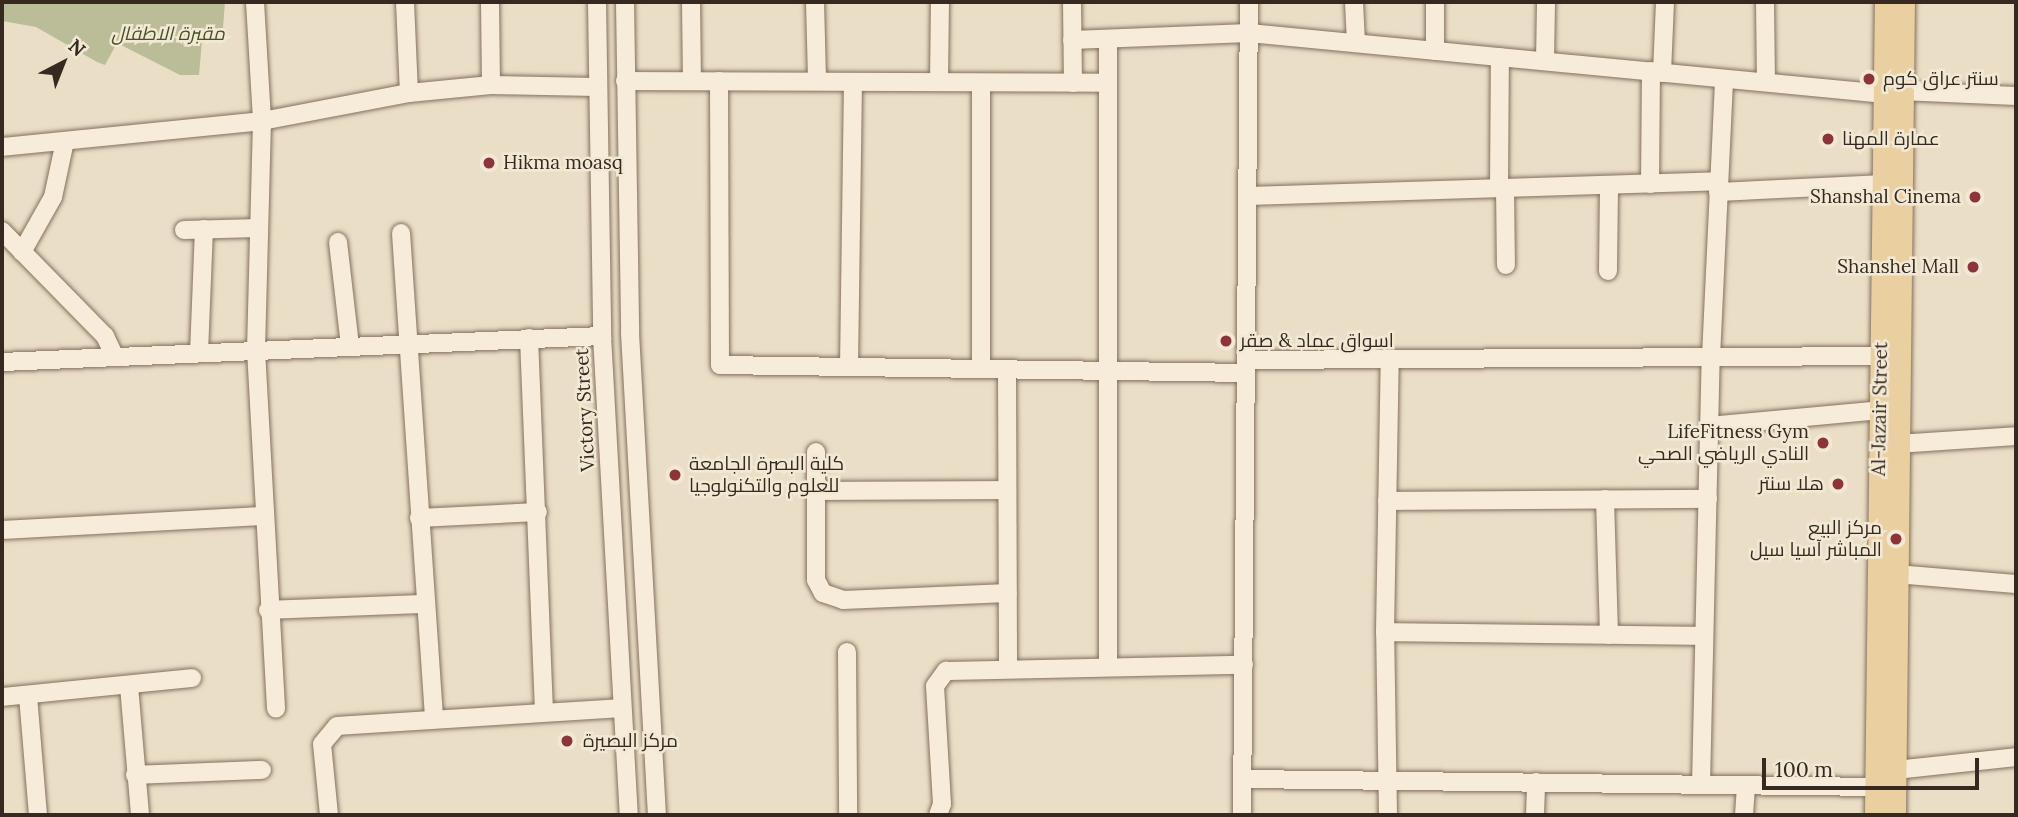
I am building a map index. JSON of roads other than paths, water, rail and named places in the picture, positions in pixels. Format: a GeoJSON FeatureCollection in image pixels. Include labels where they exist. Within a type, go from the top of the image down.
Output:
{"type":"FeatureCollection","features":[{"type":"Feature","properties":{"kind":"main road","name":"Al-Jazair Street"},"geometry":{"type":"LineString","coordinates":[[1886,2],[1893,92],[1897,444],[1896,574],[1887,716]]}},
{"type":"Feature","properties":{"kind":"main road","name":"Al-Jazair Street"},"geometry":{"type":"LineString","coordinates":[[1894,815],[1887,716],[1880,356],[1884,184],[1903,2]]}},
{"type":"Feature","properties":{"kind":"main road","name":"Al-Jazair Street"},"geometry":{"type":"LineString","coordinates":[[1876,815],[1877,787],[1889,759]]}},
{"type":"Feature","properties":{"kind":"street"},"geometry":{"type":"LineString","coordinates":[[255,2],[262,121],[256,350],[262,516],[276,708]]}},
{"type":"Feature","properties":{"kind":"street"},"geometry":{"type":"LineString","coordinates":[[405,2],[409,93]]}},
{"type":"Feature","properties":{"kind":"street"},"geometry":{"type":"LineString","coordinates":[[490,2],[491,85]]}},
{"type":"Feature","properties":{"kind":"street","name":"Victory Street"},"geometry":{"type":"LineString","coordinates":[[597,2],[602,336],[629,815]]}},
{"type":"Feature","properties":{"kind":"street"},"geometry":{"type":"LineString","coordinates":[[625,2],[630,333],[657,815]]}},
{"type":"Feature","properties":{"kind":"street"},"geometry":{"type":"LineString","coordinates":[[691,2],[692,81]]}},
{"type":"Feature","properties":{"kind":"street"},"geometry":{"type":"LineString","coordinates":[[815,2],[817,81]]}},
{"type":"Feature","properties":{"kind":"street"},"geometry":{"type":"LineString","coordinates":[[939,82],[940,2]]}},
{"type":"Feature","properties":{"kind":"street"},"geometry":{"type":"LineString","coordinates":[[1072,2],[1073,83]]}},
{"type":"Feature","properties":{"kind":"street"},"geometry":{"type":"LineString","coordinates":[[1242,815],[1249,2]]}},
{"type":"Feature","properties":{"kind":"street"},"geometry":{"type":"LineString","coordinates":[[1354,2],[1356,43]]}},
{"type":"Feature","properties":{"kind":"street"},"geometry":{"type":"LineString","coordinates":[[1435,2],[1435,51]]}},
{"type":"Feature","properties":{"kind":"street"},"geometry":{"type":"LineString","coordinates":[[1545,61],[1546,2]]}},
{"type":"Feature","properties":{"kind":"street"},"geometry":{"type":"LineString","coordinates":[[1650,184],[1657,72],[1665,2]]}},
{"type":"Feature","properties":{"kind":"street"},"geometry":{"type":"LineString","coordinates":[[1765,2],[1766,82]]}},
{"type":"Feature","properties":{"kind":"street"},"geometry":{"type":"LineString","coordinates":[[1072,40],[1249,33],[1724,79],[1893,92],[2016,96]]}},
{"type":"Feature","properties":{"kind":"street"},"geometry":{"type":"LineString","coordinates":[[1108,39],[1108,666]]}},
{"type":"Feature","properties":{"kind":"street"},"geometry":{"type":"LineString","coordinates":[[1500,57],[1506,265]]}},
{"type":"Feature","properties":{"kind":"street"},"geometry":{"type":"LineString","coordinates":[[1702,785],[1703,636],[1711,357],[1724,79]]}},
{"type":"Feature","properties":{"kind":"street"},"geometry":{"type":"LineString","coordinates":[[625,81],[1108,83]]}},
{"type":"Feature","properties":{"kind":"street"},"geometry":{"type":"LineString","coordinates":[[719,81],[720,365],[1110,371],[1390,359],[1880,356]]}},
{"type":"Feature","properties":{"kind":"street"},"geometry":{"type":"LineString","coordinates":[[849,367],[853,82]]}},
{"type":"Feature","properties":{"kind":"street"},"geometry":{"type":"LineString","coordinates":[[981,83],[981,369]]}},
{"type":"Feature","properties":{"kind":"street"},"geometry":{"type":"LineString","coordinates":[[2,147],[262,121],[409,93],[491,85],[597,88]]}},
{"type":"Feature","properties":{"kind":"street"},"geometry":{"type":"LineString","coordinates":[[22,253],[53,197],[65,141]]}},
{"type":"Feature","properties":{"kind":"street"},"geometry":{"type":"LineString","coordinates":[[1248,196],[1650,184],[1884,184]]}},
{"type":"Feature","properties":{"kind":"street"},"geometry":{"type":"LineString","coordinates":[[1608,271],[1609,185]]}},
{"type":"Feature","properties":{"kind":"street"},"geometry":{"type":"LineString","coordinates":[[184,230],[259,228]]}},
{"type":"Feature","properties":{"kind":"street"},"geometry":{"type":"LineString","coordinates":[[199,353],[204,229]]}},
{"type":"Feature","properties":{"kind":"street"},"geometry":{"type":"LineString","coordinates":[[2,231],[104,336],[115,357]]}},
{"type":"Feature","properties":{"kind":"street"},"geometry":{"type":"LineString","coordinates":[[401,233],[434,718]]}},
{"type":"Feature","properties":{"kind":"street"},"geometry":{"type":"LineString","coordinates":[[338,242],[351,346]]}},
{"type":"Feature","properties":{"kind":"street"},"geometry":{"type":"LineString","coordinates":[[2,362],[602,336]]}},
{"type":"Feature","properties":{"kind":"street"},"geometry":{"type":"LineString","coordinates":[[529,338],[544,710]]}},
{"type":"Feature","properties":{"kind":"street"},"geometry":{"type":"LineString","coordinates":[[1388,815],[1385,632],[1390,359]]}},
{"type":"Feature","properties":{"kind":"street"},"geometry":{"type":"LineString","coordinates":[[1007,369],[1008,667]]}},
{"type":"Feature","properties":{"kind":"street"},"geometry":{"type":"LineString","coordinates":[[1709,426],[1880,410]]}},
{"type":"Feature","properties":{"kind":"street"},"geometry":{"type":"LineString","coordinates":[[1897,444],[2016,436]]}},
{"type":"Feature","properties":{"kind":"street"},"geometry":{"type":"LineString","coordinates":[[816,452],[816,580],[829,597],[1008,593]]}},
{"type":"Feature","properties":{"kind":"street"},"geometry":{"type":"LineString","coordinates":[[817,491],[1007,490]]}},
{"type":"Feature","properties":{"kind":"street"},"geometry":{"type":"LineString","coordinates":[[1605,499],[1609,635]]}},
{"type":"Feature","properties":{"kind":"street"},"geometry":{"type":"LineString","coordinates":[[1387,501],[1708,499]]}},
{"type":"Feature","properties":{"kind":"street"},"geometry":{"type":"LineString","coordinates":[[419,518],[538,512]]}},
{"type":"Feature","properties":{"kind":"street"},"geometry":{"type":"LineString","coordinates":[[2,530],[262,516]]}},
{"type":"Feature","properties":{"kind":"street"},"geometry":{"type":"LineString","coordinates":[[1896,574],[2016,585]]}},
{"type":"Feature","properties":{"kind":"street"},"geometry":{"type":"LineString","coordinates":[[268,610],[426,604]]}},
{"type":"Feature","properties":{"kind":"street"},"geometry":{"type":"LineString","coordinates":[[1385,632],[1703,636]]}},
{"type":"Feature","properties":{"kind":"street"},"geometry":{"type":"LineString","coordinates":[[847,652],[848,815]]}},
{"type":"Feature","properties":{"kind":"street"},"geometry":{"type":"LineString","coordinates":[[938,815],[942,804],[936,682],[951,669],[1244,665]]}},
{"type":"Feature","properties":{"kind":"street"},"geometry":{"type":"LineString","coordinates":[[2,697],[129,687],[192,678]]}},
{"type":"Feature","properties":{"kind":"street"},"geometry":{"type":"LineString","coordinates":[[129,687],[140,815]]}},
{"type":"Feature","properties":{"kind":"street"},"geometry":{"type":"LineString","coordinates":[[28,696],[38,815]]}},
{"type":"Feature","properties":{"kind":"street"},"geometry":{"type":"LineString","coordinates":[[329,815],[322,744],[327,733],[343,725],[544,710],[621,708]]}},
{"type":"Feature","properties":{"kind":"street"},"geometry":{"type":"LineString","coordinates":[[1889,759],[2016,757]]}},
{"type":"Feature","properties":{"kind":"street"},"geometry":{"type":"LineString","coordinates":[[135,775],[262,770]]}},
{"type":"Feature","properties":{"kind":"street"},"geometry":{"type":"LineString","coordinates":[[1243,779],[1877,787]]}},
{"type":"Feature","properties":{"kind":"street"},"geometry":{"type":"LineString","coordinates":[[1535,815],[1536,782]]}},
{"type":"Feature","properties":{"kind":"street"},"geometry":{"type":"LineString","coordinates":[[1744,815],[1746,785]]}},
{"type":"Feature","properties":{"kind":"place","name":"سنتر عراق كوم"},"geometry":{"type":"Point","coordinates":[1869,79]}},
{"type":"Feature","properties":{"kind":"place","name":"عمارة المهنا"},"geometry":{"type":"Point","coordinates":[1828,139]}},
{"type":"Feature","properties":{"kind":"place","name":"Hikma moasq"},"geometry":{"type":"Point","coordinates":[489,163]}},
{"type":"Feature","properties":{"kind":"place","name":"Shanshal Cinema"},"geometry":{"type":"Point","coordinates":[1975,197]}},
{"type":"Feature","properties":{"kind":"place","name":"Shanshel Mall"},"geometry":{"type":"Point","coordinates":[1973,267]}},
{"type":"Feature","properties":{"kind":"place","name":"اسواق عماد & صقر"},"geometry":{"type":"Point","coordinates":[1226,341]}},
{"type":"Feature","properties":{"kind":"place","name":"LifeFitness Gym النادي الرياضي الصحي"},"geometry":{"type":"Point","coordinates":[1823,443]}},
{"type":"Feature","properties":{"kind":"place","name":"كلية البصرة الجامعة للعلوم والتكنولوجيا"},"geometry":{"type":"Point","coordinates":[675,475]}},
{"type":"Feature","properties":{"kind":"place","name":"هلا سنتر"},"geometry":{"type":"Point","coordinates":[1838,484]}},
{"type":"Feature","properties":{"kind":"place","name":"مركز البيع المباشر آسيا سيل"},"geometry":{"type":"Point","coordinates":[1896,539]}},
{"type":"Feature","properties":{"kind":"place","name":"مركز البصيرة"},"geometry":{"type":"Point","coordinates":[567,741]}},
{"type":"Feature","properties":{"kind":"park label","name":"مقبرة الاطفال"},"geometry":{"type":"Point","coordinates":[168,34]}}]}
